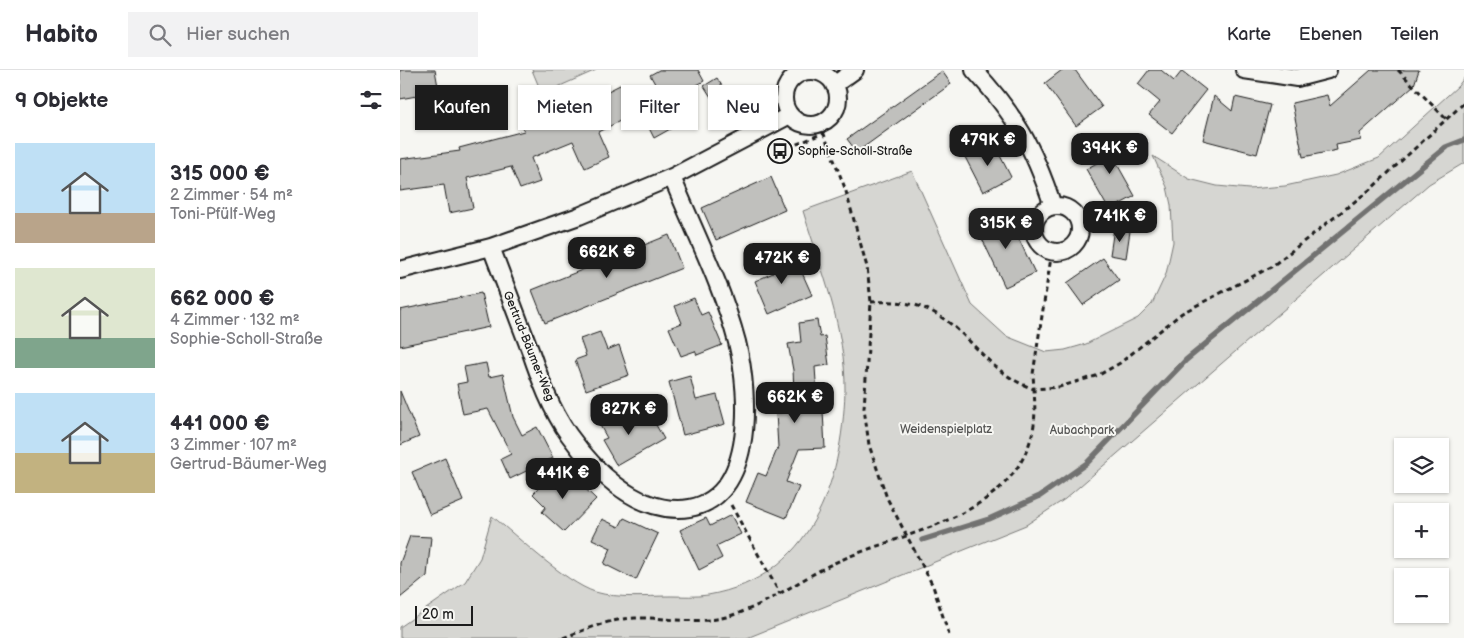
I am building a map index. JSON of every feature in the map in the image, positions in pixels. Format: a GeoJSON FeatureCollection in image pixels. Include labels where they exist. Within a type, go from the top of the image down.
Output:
{"type":"FeatureCollection","features":[{"type":"Feature","properties":{"kind":"street"},"geometry":{"type":"LineString","coordinates":[[834,85],[855,70]]}},
{"type":"Feature","properties":{"kind":"street"},"geometry":{"type":"LineString","coordinates":[[974,70],[1004,103],[1027,139],[1042,174],[1052,206]]}},
{"type":"Feature","properties":{"kind":"street"},"geometry":{"type":"LineString","coordinates":[[1244,70],[1297,78],[1328,70]]}},
{"type":"Feature","properties":{"kind":"street"},"geometry":{"type":"LineString","coordinates":[[804,71],[822,73],[834,85],[838,100],[836,108],[822,128],[803,124],[790,115],[785,107],[785,90],[796,76],[804,71]]}},
{"type":"Feature","properties":{"kind":"street"},"geometry":{"type":"LineString","coordinates":[[400,270],[491,248],[579,216],[672,177],[790,115]]}},
{"type":"Feature","properties":{"kind":"street"},"geometry":{"type":"LineString","coordinates":[[672,177],[723,300],[736,342],[742,372],[744,410],[741,452],[734,475],[722,492]]}},
{"type":"Feature","properties":{"kind":"street"},"geometry":{"type":"LineString","coordinates":[[1052,206],[1067,208],[1074,212],[1080,225],[1078,240],[1067,250],[1052,251],[1040,244],[1036,239],[1034,225],[1040,213],[1052,206]]}},
{"type":"Feature","properties":{"kind":"street","name":"Gertrud-Bäumer-Weg"},"geometry":{"type":"LineString","coordinates":[[491,248],[545,392],[568,435],[604,475],[636,498],[663,509],[696,505],[722,492]]}},
{"type":"Feature","properties":{"kind":"path"},"geometry":{"type":"LineString","coordinates":[[1398,70],[1447,120]]}},
{"type":"Feature","properties":{"kind":"path"},"geometry":{"type":"LineString","coordinates":[[871,302],[903,302],[938,314],[984,358],[1018,384],[1034,389],[1059,387],[1099,375],[1120,364],[1182,313],[1271,267],[1372,188],[1464,104]]}},
{"type":"Feature","properties":{"kind":"path"},"geometry":{"type":"LineString","coordinates":[[780,151],[822,128],[845,188],[867,267],[871,302],[864,408],[869,445],[887,498],[933,586],[950,638]]}},
{"type":"Feature","properties":{"kind":"path"},"geometry":{"type":"LineString","coordinates":[[563,638],[620,619],[638,618],[689,622],[727,617],[780,594],[841,560],[967,511],[990,498],[1012,478],[1022,462],[1032,438],[1035,415],[1033,374],[1052,251]]}},
{"type":"Feature","properties":{"kind":"path"},"geometry":{"type":"LineString","coordinates":[[722,492],[780,594]]}},
{"type":"Feature","properties":{"kind":"green space"},"geometry":{"type":"Polygon","coordinates":[[[532,70],[596,70],[562,85],[538,85],[532,70]]]}},
{"type":"Feature","properties":{"kind":"green space"},"geometry":{"type":"Polygon","coordinates":[[[1464,78],[1464,163],[1429,184],[1065,499],[1026,525],[747,638],[400,638],[400,627],[465,582],[480,558],[492,516],[570,579],[595,592],[613,596],[708,595],[743,585],[772,568],[796,547],[814,521],[827,491],[837,459],[845,391],[844,368],[837,323],[803,211],[912,171],[972,305],[1006,336],[1046,352],[1065,350],[1086,344],[1138,318],[1152,304],[1166,274],[1173,242],[1171,205],[1167,187],[1153,156],[1189,179],[1217,186],[1249,189],[1285,186],[1336,175],[1379,158],[1458,86],[1464,78]]]}},
{"type":"Feature","properties":{"kind":"building"},"geometry":{"type":"Polygon","coordinates":[[[400,70],[435,70],[438,85],[415,85],[415,96],[400,99],[400,70]]]}},
{"type":"Feature","properties":{"kind":"building"},"geometry":{"type":"Polygon","coordinates":[[[659,70],[698,70],[704,81],[697,85],[656,85],[650,75],[659,70]]]}},
{"type":"Feature","properties":{"kind":"building"},"geometry":{"type":"Polygon","coordinates":[[[1062,70],[1075,70],[1102,107],[1076,126],[1045,83],[1062,70]]]}},
{"type":"Feature","properties":{"kind":"building"},"geometry":{"type":"Polygon","coordinates":[[[1149,70],[1161,70],[1174,81],[1182,71],[1206,90],[1172,133],[1149,115],[1160,102],[1138,84],[1149,70]]]}},
{"type":"Feature","properties":{"kind":"building"},"geometry":{"type":"Polygon","coordinates":[[[1371,70],[1419,70],[1414,85],[1360,133],[1361,140],[1336,145],[1337,150],[1303,157],[1292,103],[1327,95],[1330,106],[1371,70]]]}},
{"type":"Feature","properties":{"kind":"building"},"geometry":{"type":"Polygon","coordinates":[[[942,71],[951,84],[857,152],[847,139],[942,71]]]}},
{"type":"Feature","properties":{"kind":"building"},"geometry":{"type":"Polygon","coordinates":[[[717,78],[721,85],[708,85],[708,92],[704,86],[717,78]]]}},
{"type":"Feature","properties":{"kind":"building"},"geometry":{"type":"Polygon","coordinates":[[[622,85],[621,120],[611,126],[611,90],[622,85]]]}},
{"type":"Feature","properties":{"kind":"building"},"geometry":{"type":"Polygon","coordinates":[[[1214,96],[1232,111],[1235,97],[1270,105],[1257,154],[1203,140],[1214,96]]]}},
{"type":"Feature","properties":{"kind":"building"},"geometry":{"type":"Polygon","coordinates":[[[602,130],[598,132],[609,157],[585,168],[573,141],[531,158],[540,182],[520,189],[511,167],[467,178],[473,208],[449,213],[444,185],[400,191],[400,159],[460,151],[459,148],[524,131],[602,130]]]}},
{"type":"Feature","properties":{"kind":"building"},"geometry":{"type":"Polygon","coordinates":[[[650,130],[668,130],[654,138],[650,130]]]}},
{"type":"Feature","properties":{"kind":"building"},"geometry":{"type":"Polygon","coordinates":[[[1111,134],[1125,159],[1117,164],[1135,196],[1109,210],[1086,169],[1104,159],[1095,144],[1111,134]]]}},
{"type":"Feature","properties":{"kind":"building"},"geometry":{"type":"Polygon","coordinates":[[[993,142],[1011,177],[983,192],[965,157],[993,142]]]}},
{"type":"Feature","properties":{"kind":"building"},"geometry":{"type":"Polygon","coordinates":[[[771,177],[785,210],[716,240],[702,208],[771,177]]]}},
{"type":"Feature","properties":{"kind":"building"},"geometry":{"type":"Polygon","coordinates":[[[1006,212],[1035,273],[1005,287],[976,226],[1006,212]]]}},
{"type":"Feature","properties":{"kind":"building"},"geometry":{"type":"Polygon","coordinates":[[[1114,228],[1130,231],[1126,258],[1110,255],[1114,228]]]}},
{"type":"Feature","properties":{"kind":"building"},"geometry":{"type":"Polygon","coordinates":[[[669,235],[682,268],[545,323],[532,290],[669,235]]]}},
{"type":"Feature","properties":{"kind":"building"},"geometry":{"type":"Polygon","coordinates":[[[784,253],[792,270],[799,266],[812,295],[769,314],[755,281],[773,273],[767,260],[784,253]]]}},
{"type":"Feature","properties":{"kind":"building"},"geometry":{"type":"Polygon","coordinates":[[[1103,258],[1119,280],[1083,305],[1067,283],[1103,258]]]}},
{"type":"Feature","properties":{"kind":"building"},"geometry":{"type":"Polygon","coordinates":[[[481,293],[489,327],[400,346],[400,310],[481,293]]]}},
{"type":"Feature","properties":{"kind":"building"},"geometry":{"type":"Polygon","coordinates":[[[694,298],[701,315],[708,312],[722,345],[697,355],[695,351],[681,356],[669,328],[682,323],[675,306],[694,298]]]}},
{"type":"Feature","properties":{"kind":"building"},"geometry":{"type":"Polygon","coordinates":[[[817,320],[820,337],[825,336],[829,365],[815,367],[818,411],[823,411],[825,448],[799,449],[786,482],[799,487],[786,518],[746,502],[758,473],[766,476],[778,447],[776,413],[795,412],[793,370],[788,344],[801,342],[799,323],[817,320]]]}},
{"type":"Feature","properties":{"kind":"building"},"geometry":{"type":"Polygon","coordinates":[[[600,332],[607,350],[619,345],[629,375],[586,390],[575,360],[586,356],[580,339],[600,332]]]}},
{"type":"Feature","properties":{"kind":"building"},"geometry":{"type":"Polygon","coordinates":[[[486,363],[489,377],[503,374],[513,417],[522,435],[537,427],[553,458],[510,479],[501,459],[511,454],[488,409],[463,414],[457,384],[467,382],[464,367],[486,363]]]}},
{"type":"Feature","properties":{"kind":"building"},"geometry":{"type":"Polygon","coordinates":[[[690,376],[696,400],[717,395],[725,424],[683,435],[669,382],[690,376]]]}},
{"type":"Feature","properties":{"kind":"building"},"geometry":{"type":"Polygon","coordinates":[[[400,391],[419,437],[400,445],[400,391]]]}},
{"type":"Feature","properties":{"kind":"building"},"geometry":{"type":"Polygon","coordinates":[[[616,409],[625,425],[648,411],[664,439],[617,466],[602,440],[607,438],[597,420],[616,409]]]}},
{"type":"Feature","properties":{"kind":"building"},"geometry":{"type":"Polygon","coordinates":[[[445,458],[463,501],[430,515],[412,472],[445,458]]]}},
{"type":"Feature","properties":{"kind":"building"},"geometry":{"type":"Polygon","coordinates":[[[558,468],[566,484],[573,477],[596,499],[564,532],[542,512],[546,507],[533,494],[558,468]]]}},
{"type":"Feature","properties":{"kind":"building"},"geometry":{"type":"Polygon","coordinates":[[[731,515],[741,534],[716,546],[722,558],[699,570],[680,530],[706,518],[710,526],[731,515]]]}},
{"type":"Feature","properties":{"kind":"building"},"geometry":{"type":"Polygon","coordinates":[[[624,518],[658,534],[636,580],[604,564],[611,548],[592,539],[602,519],[619,527],[624,518]]]}},
{"type":"Feature","properties":{"kind":"building"},"geometry":{"type":"Polygon","coordinates":[[[410,536],[431,537],[427,576],[400,598],[400,563],[410,536]]]}},
{"type":"Feature","properties":{"kind":"waterway"},"geometry":{"type":"LineString","coordinates":[[922,540],[989,519],[1040,496],[1087,463],[1186,360],[1446,147],[1464,140]]}},
{"type":"Feature","properties":{"kind":"place","name":"Sophie-Scholl-Straße"},"geometry":{"type":"Point","coordinates":[780,151]}},
{"type":"Feature","properties":{"kind":"park label","name":"Weidenspielplatz"},"geometry":{"type":"Point","coordinates":[946,429]}},
{"type":"Feature","properties":{"kind":"park label","name":"Aubachpark"},"geometry":{"type":"Point","coordinates":[1082,430]}}]}
